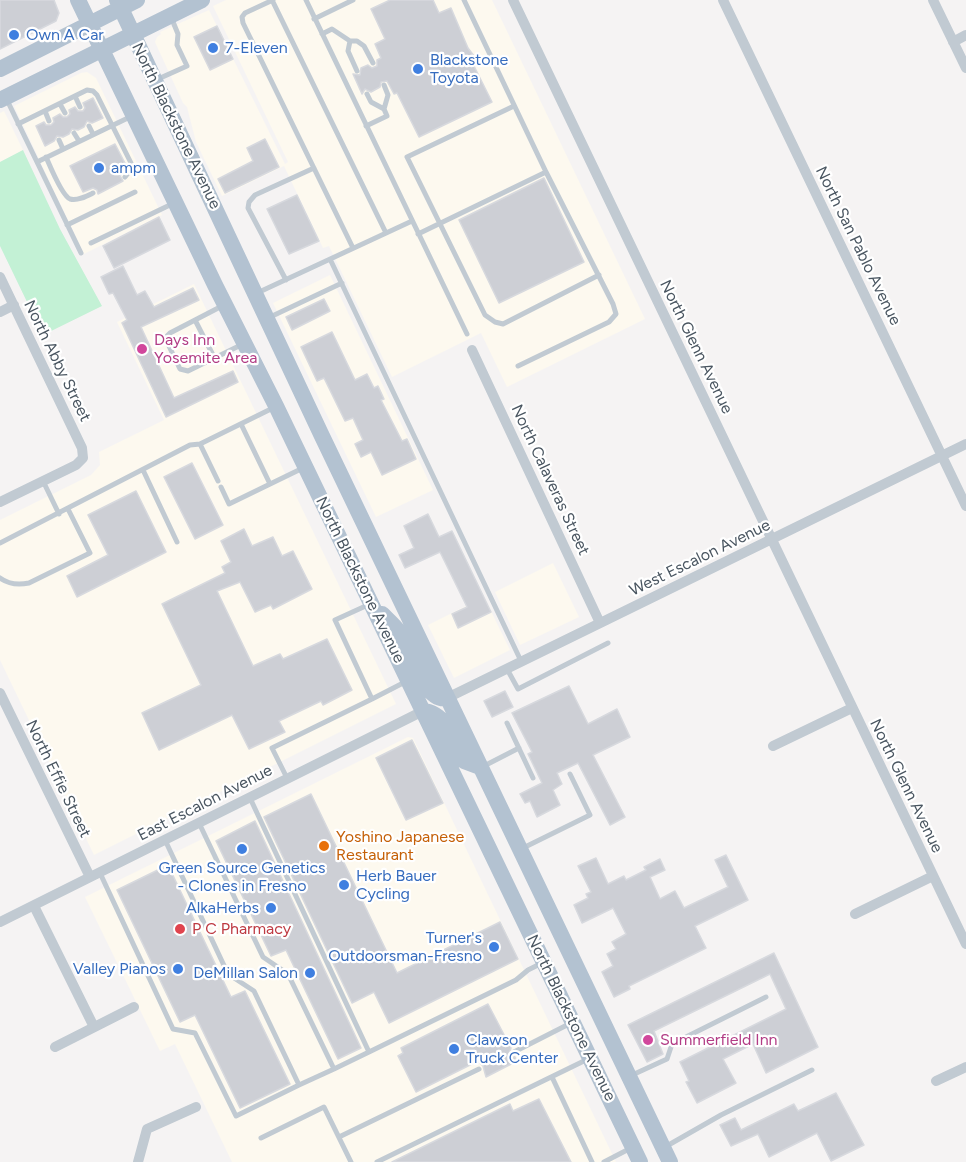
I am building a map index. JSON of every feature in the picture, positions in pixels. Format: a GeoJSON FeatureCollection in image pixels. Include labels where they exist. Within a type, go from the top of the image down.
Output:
{"type":"FeatureCollection","features":[{"type":"Feature","properties":{"kind":"main road","name":"North Blackstone Avenue"},"geometry":{"type":"LineString","coordinates":[[78,0],[306,467],[636,1155]]}},
{"type":"Feature","properties":{"kind":"main road"},"geometry":{"type":"LineString","coordinates":[[0,69],[90,24],[119,4],[137,0]]}},
{"type":"Feature","properties":{"kind":"main road"},"geometry":{"type":"LineString","coordinates":[[3,99],[201,0]]}},
{"type":"Feature","properties":{"kind":"main road","name":"North Blackstone Avenue"},"geometry":{"type":"LineString","coordinates":[[119,4],[519,850],[667,1155]]}},
{"type":"Feature","properties":{"kind":"main road"},"geometry":{"type":"LineString","coordinates":[[371,603],[398,630],[426,688],[438,698],[447,698]]}},
{"type":"Feature","properties":{"kind":"main road"},"geometry":{"type":"LineString","coordinates":[[423,711],[441,717],[464,761],[480,767]]}},
{"type":"Feature","properties":{"kind":"street","name":"North Glenn Avenue"},"geometry":{"type":"LineString","coordinates":[[513,0],[966,944]]}},
{"type":"Feature","properties":{"kind":"street","name":"North San Pablo Avenue"},"geometry":{"type":"LineString","coordinates":[[723,0],[966,506]]}},
{"type":"Feature","properties":{"kind":"street"},"geometry":{"type":"LineString","coordinates":[[933,0],[966,68]]}},
{"type":"Feature","properties":{"kind":"street"},"geometry":{"type":"LineString","coordinates":[[953,42],[966,35]]}},
{"type":"Feature","properties":{"kind":"street","name":"North Abby Street"},"geometry":{"type":"LineString","coordinates":[[0,277],[82,448],[82,458],[76,465],[43,481]]}},
{"type":"Feature","properties":{"kind":"street"},"geometry":{"type":"LineString","coordinates":[[0,312],[14,305]]}},
{"type":"Feature","properties":{"kind":"street","name":"North Calaveras Street"},"geometry":{"type":"LineString","coordinates":[[472,350],[600,623]]}},
{"type":"Feature","properties":{"kind":"street","name":"West Escalon Avenue"},"geometry":{"type":"LineString","coordinates":[[447,698],[966,444]]}},
{"type":"Feature","properties":{"kind":"street"},"geometry":{"type":"LineString","coordinates":[[0,502],[43,481]]}},
{"type":"Feature","properties":{"kind":"street","name":"North Effie Street"},"geometry":{"type":"LineString","coordinates":[[0,693],[4,712],[95,875]]}},
{"type":"Feature","properties":{"kind":"street","name":"North Glenn Avenue"},"geometry":{"type":"LineString","coordinates":[[773,746],[852,708]]}},
{"type":"Feature","properties":{"kind":"street","name":"East Escalon Avenue"},"geometry":{"type":"LineString","coordinates":[[0,922],[423,711]]}},
{"type":"Feature","properties":{"kind":"street","name":"North Glenn Avenue"},"geometry":{"type":"LineString","coordinates":[[855,914],[933,876]]}},
{"type":"Feature","properties":{"kind":"street"},"geometry":{"type":"LineString","coordinates":[[34,906],[94,1027]]}},
{"type":"Feature","properties":{"kind":"street"},"geometry":{"type":"LineString","coordinates":[[54,1047],[134,1007]]}},
{"type":"Feature","properties":{"kind":"street"},"geometry":{"type":"LineString","coordinates":[[936,1081],[966,1067]]}},
{"type":"Feature","properties":{"kind":"street"},"geometry":{"type":"LineString","coordinates":[[138,1162],[147,1129],[195,1107]]}},
{"type":"Feature","properties":{"kind":"lane"},"geometry":{"type":"LineString","coordinates":[[353,248],[243,23],[242,17],[245,13],[272,0],[386,233]]}},
{"type":"Feature","properties":{"kind":"lane"},"geometry":{"type":"LineString","coordinates":[[306,0],[467,334]]}},
{"type":"Feature","properties":{"kind":"lane"},"geometry":{"type":"LineString","coordinates":[[314,19],[353,0]]}},
{"type":"Feature","properties":{"kind":"lane"},"geometry":{"type":"LineString","coordinates":[[464,0],[546,172],[614,304],[616,314],[609,322],[518,366]]}},
{"type":"Feature","properties":{"kind":"lane"},"geometry":{"type":"LineString","coordinates":[[154,81],[187,66],[177,45],[178,34],[170,16]]}},
{"type":"Feature","properties":{"kind":"lane"},"geometry":{"type":"LineString","coordinates":[[322,34],[332,29],[350,41],[357,41],[364,46],[373,63]]}},
{"type":"Feature","properties":{"kind":"lane"},"geometry":{"type":"LineString","coordinates":[[350,41],[348,51],[357,71]]}},
{"type":"Feature","properties":{"kind":"lane"},"geometry":{"type":"LineString","coordinates":[[384,86],[388,95],[384,109]]}},
{"type":"Feature","properties":{"kind":"lane"},"geometry":{"type":"LineString","coordinates":[[18,124],[87,90],[93,91],[132,166],[125,177]]}},
{"type":"Feature","properties":{"kind":"lane"},"geometry":{"type":"LineString","coordinates":[[366,126],[387,116],[384,109],[371,102],[367,94]]}},
{"type":"Feature","properties":{"kind":"lane"},"geometry":{"type":"LineString","coordinates":[[75,96],[80,107]]}},
{"type":"Feature","properties":{"kind":"lane"},"geometry":{"type":"LineString","coordinates":[[3,99],[18,124],[81,253]]}},
{"type":"Feature","properties":{"kind":"lane"},"geometry":{"type":"LineString","coordinates":[[60,104],[64,113]]}},
{"type":"Feature","properties":{"kind":"lane"},"geometry":{"type":"LineString","coordinates":[[514,106],[408,157],[439,224],[485,315],[495,322],[503,324],[599,275]]}},
{"type":"Feature","properties":{"kind":"lane"},"geometry":{"type":"LineString","coordinates":[[45,111],[49,121]]}},
{"type":"Feature","properties":{"kind":"lane"},"geometry":{"type":"LineString","coordinates":[[37,162],[134,115]]}},
{"type":"Feature","properties":{"kind":"lane"},"geometry":{"type":"LineString","coordinates":[[89,126],[93,134]]}},
{"type":"Feature","properties":{"kind":"lane"},"geometry":{"type":"LineString","coordinates":[[74,133],[79,141]]}},
{"type":"Feature","properties":{"kind":"lane"},"geometry":{"type":"LineString","coordinates":[[59,140],[63,149]]}},
{"type":"Feature","properties":{"kind":"lane"},"geometry":{"type":"LineString","coordinates":[[46,157],[64,195],[70,199],[80,199],[93,192]]}},
{"type":"Feature","properties":{"kind":"lane"},"geometry":{"type":"LineString","coordinates":[[286,280],[248,208],[249,202],[255,195],[314,168]]}},
{"type":"Feature","properties":{"kind":"lane"},"geometry":{"type":"LineString","coordinates":[[418,234],[546,172]]}},
{"type":"Feature","properties":{"kind":"lane"},"geometry":{"type":"LineString","coordinates":[[68,225],[135,192]]}},
{"type":"Feature","properties":{"kind":"lane"},"geometry":{"type":"LineString","coordinates":[[91,243],[175,202]]}},
{"type":"Feature","properties":{"kind":"lane"},"geometry":{"type":"LineString","coordinates":[[255,294],[412,221]]}},
{"type":"Feature","properties":{"kind":"lane"},"geometry":{"type":"LineString","coordinates":[[330,259],[521,662]]}},
{"type":"Feature","properties":{"kind":"lane"},"geometry":{"type":"LineString","coordinates":[[267,319],[342,283]]}},
{"type":"Feature","properties":{"kind":"lane"},"geometry":{"type":"LineString","coordinates":[[225,304],[167,336],[167,342],[180,369],[188,371],[245,344]]}},
{"type":"Feature","properties":{"kind":"lane"},"geometry":{"type":"LineString","coordinates":[[195,320],[215,358]]}},
{"type":"Feature","properties":{"kind":"lane"},"geometry":{"type":"LineString","coordinates":[[0,543],[190,445],[200,444],[276,406]]}},
{"type":"Feature","properties":{"kind":"lane"},"geometry":{"type":"LineString","coordinates":[[241,424],[270,484]]}},
{"type":"Feature","properties":{"kind":"lane"},"geometry":{"type":"LineString","coordinates":[[200,444],[229,504],[306,467]]}},
{"type":"Feature","properties":{"kind":"lane"},"geometry":{"type":"LineString","coordinates":[[143,470],[177,542]]}},
{"type":"Feature","properties":{"kind":"lane"},"geometry":{"type":"LineString","coordinates":[[43,481],[59,514]]}},
{"type":"Feature","properties":{"kind":"lane"},"geometry":{"type":"LineString","coordinates":[[0,578],[20,584],[29,583],[90,553],[68,509]]}},
{"type":"Feature","properties":{"kind":"lane"},"geometry":{"type":"LineString","coordinates":[[371,603],[335,620],[372,699]]}},
{"type":"Feature","properties":{"kind":"lane"},"geometry":{"type":"LineString","coordinates":[[507,669],[518,689],[608,644]]}},
{"type":"Feature","properties":{"kind":"lane"},"geometry":{"type":"LineString","coordinates":[[288,779],[272,748],[408,681]]}},
{"type":"Feature","properties":{"kind":"lane"},"geometry":{"type":"LineString","coordinates":[[507,723],[533,778]]}},
{"type":"Feature","properties":{"kind":"lane"},"geometry":{"type":"LineString","coordinates":[[480,767],[519,748]]}},
{"type":"Feature","properties":{"kind":"lane"},"geometry":{"type":"LineString","coordinates":[[519,850],[590,815],[570,774]]}},
{"type":"Feature","properties":{"kind":"lane"},"geometry":{"type":"LineString","coordinates":[[250,798],[369,1052]]}},
{"type":"Feature","properties":{"kind":"lane"},"geometry":{"type":"LineString","coordinates":[[199,823],[263,957],[288,974],[334,1069]]}},
{"type":"Feature","properties":{"kind":"lane"},"geometry":{"type":"LineString","coordinates":[[165,840],[228,974],[254,991],[299,1085]]}},
{"type":"Feature","properties":{"kind":"lane"},"geometry":{"type":"LineString","coordinates":[[95,875],[173,1029],[195,1033],[236,1116],[516,980],[528,970],[544,962]]}},
{"type":"Feature","properties":{"kind":"lane"},"geometry":{"type":"LineString","coordinates":[[629,1077],[667,1059],[672,1044],[766,998]]}},
{"type":"Feature","properties":{"kind":"lane"},"geometry":{"type":"LineString","coordinates":[[514,1052],[573,1023]]}},
{"type":"Feature","properties":{"kind":"lane"},"geometry":{"type":"LineString","coordinates":[[377,1162],[590,1058]]}},
{"type":"Feature","properties":{"kind":"lane"},"geometry":{"type":"LineString","coordinates":[[339,1137],[479,1069]]}},
{"type":"Feature","properties":{"kind":"lane"},"geometry":{"type":"LineString","coordinates":[[667,1155],[721,1115],[812,1070]]}},
{"type":"Feature","properties":{"kind":"lane"},"geometry":{"type":"LineString","coordinates":[[552,1077],[592,1162]]}},
{"type":"Feature","properties":{"kind":"lane"},"geometry":{"type":"LineString","coordinates":[[261,1138],[324,1107],[351,1162]]}},
{"type":"Feature","properties":{"kind":"lane"},"geometry":{"type":"LineString","coordinates":[[604,1162],[636,1155]]}},
{"type":"Feature","properties":{"kind":"shaded area"},"geometry":{"type":"Polygon","coordinates":[[[226,0],[492,0],[645,319],[507,387],[481,333],[392,377],[329,246],[323,248],[284,166],[222,196],[196,142],[187,107],[183,103],[155,42],[160,32],[209,10],[285,164],[288,162],[213,6],[226,0]]]}},
{"type":"Feature","properties":{"kind":"shaded area"},"geometry":{"type":"Polygon","coordinates":[[[87,72],[96,78],[162,215],[84,254],[14,106],[87,72]]]}},
{"type":"Feature","properties":{"kind":"shaded area"},"geometry":{"type":"Polygon","coordinates":[[[4,111],[23,150],[0,162],[0,113],[4,111]]]}},
{"type":"Feature","properties":{"kind":"shaded area"},"geometry":{"type":"Polygon","coordinates":[[[330,275],[433,490],[376,517],[273,303],[330,275]]]}},
{"type":"Feature","properties":{"kind":"shaded area"},"geometry":{"type":"Polygon","coordinates":[[[194,284],[396,704],[94,855],[0,660],[0,520],[91,475],[100,465],[99,452],[164,420],[117,322],[194,284]]]}},
{"type":"Feature","properties":{"kind":"shaded area"},"geometry":{"type":"Polygon","coordinates":[[[553,563],[579,617],[520,645],[495,592],[553,563]]]}},
{"type":"Feature","properties":{"kind":"shaded area"},"geometry":{"type":"Polygon","coordinates":[[[484,597],[510,650],[454,678],[428,625],[484,597]]]}},
{"type":"Feature","properties":{"kind":"shaded area"},"geometry":{"type":"Polygon","coordinates":[[[408,737],[413,738],[616,1162],[232,1162],[175,1044],[160,1051],[85,897],[408,737]]]}},
{"type":"Feature","properties":{"kind":"green space"},"geometry":{"type":"Polygon","coordinates":[[[23,150],[60,229],[102,306],[43,335],[0,246],[0,162],[23,150]]]}},
{"type":"Feature","properties":{"kind":"building","name":"Own A Car"},"geometry":{"type":"Polygon","coordinates":[[[0,0],[54,0],[59,13],[56,21],[0,49],[0,0]]]}},
{"type":"Feature","properties":{"kind":"building","name":"Blackstone Toyota"},"geometry":{"type":"Polygon","coordinates":[[[390,0],[433,0],[439,13],[451,8],[468,48],[474,56],[470,58],[492,102],[419,137],[397,93],[394,94],[387,81],[381,82],[380,87],[371,92],[365,89],[362,94],[353,74],[360,75],[361,68],[368,65],[372,68],[377,66],[377,60],[381,58],[375,44],[385,39],[371,9],[390,0]]]}},
{"type":"Feature","properties":{"kind":"building","name":"7-Eleven"},"geometry":{"type":"Polygon","coordinates":[[[217,26],[233,59],[210,70],[194,37],[217,26]]]}},
{"type":"Feature","properties":{"kind":"building"},"geometry":{"type":"Polygon","coordinates":[[[93,98],[103,118],[92,123],[87,121],[84,127],[78,130],[72,129],[63,137],[57,136],[54,141],[45,146],[36,126],[44,122],[46,125],[51,125],[54,122],[53,118],[60,114],[67,117],[70,114],[69,110],[75,107],[78,111],[83,111],[85,108],[83,103],[93,98]]]}},
{"type":"Feature","properties":{"kind":"building"},"geometry":{"type":"Polygon","coordinates":[[[265,139],[279,167],[225,193],[218,179],[253,161],[247,148],[265,139]]]}},
{"type":"Feature","properties":{"kind":"building","name":"ampm"},"geometry":{"type":"Polygon","coordinates":[[[115,144],[127,167],[120,176],[123,181],[98,194],[93,188],[83,192],[70,166],[115,144]]]}},
{"type":"Feature","properties":{"kind":"building"},"geometry":{"type":"Polygon","coordinates":[[[544,178],[584,262],[499,303],[459,220],[544,178]]]}},
{"type":"Feature","properties":{"kind":"building"},"geometry":{"type":"Polygon","coordinates":[[[297,195],[319,241],[289,254],[267,209],[297,195]]]}},
{"type":"Feature","properties":{"kind":"building"},"geometry":{"type":"Polygon","coordinates":[[[159,217],[170,240],[114,268],[103,246],[159,217]]]}},
{"type":"Feature","properties":{"kind":"building","name":"Days Inn Yosemite Area"},"geometry":{"type":"Polygon","coordinates":[[[123,266],[137,295],[145,291],[154,307],[193,288],[199,300],[141,327],[174,398],[233,371],[238,382],[166,417],[122,323],[127,320],[113,293],[109,294],[101,277],[123,266]]]}},
{"type":"Feature","properties":{"kind":"building"},"geometry":{"type":"Polygon","coordinates":[[[324,299],[330,311],[292,330],[286,317],[324,299]]]}},
{"type":"Feature","properties":{"kind":"building"},"geometry":{"type":"Polygon","coordinates":[[[332,332],[355,380],[367,374],[374,388],[378,386],[384,399],[381,400],[402,441],[407,439],[416,459],[382,475],[371,452],[361,457],[355,444],[363,440],[353,418],[345,421],[324,378],[317,381],[301,347],[332,332]]]}},
{"type":"Feature","properties":{"kind":"building"},"geometry":{"type":"Polygon","coordinates":[[[192,463],[223,525],[195,539],[164,477],[192,463]]]}},
{"type":"Feature","properties":{"kind":"building"},"geometry":{"type":"Polygon","coordinates":[[[136,491],[166,552],[77,597],[67,576],[108,555],[88,515],[136,491]]]}},
{"type":"Feature","properties":{"kind":"building"},"geometry":{"type":"Polygon","coordinates":[[[428,514],[439,537],[452,531],[491,612],[458,628],[452,614],[467,607],[440,552],[405,568],[399,555],[414,548],[404,526],[428,514]]]}},
{"type":"Feature","properties":{"kind":"building"},"geometry":{"type":"Polygon","coordinates":[[[244,529],[252,546],[273,537],[282,556],[293,551],[312,589],[273,609],[271,605],[255,612],[240,582],[217,591],[253,666],[280,654],[283,659],[327,639],[352,690],[323,705],[321,701],[279,721],[285,732],[249,749],[232,715],[159,750],[142,713],[201,685],[162,604],[225,573],[222,567],[231,562],[221,541],[244,529]]]}},
{"type":"Feature","properties":{"kind":"building"},"geometry":{"type":"Polygon","coordinates":[[[569,686],[588,724],[617,709],[630,737],[593,755],[625,817],[610,825],[578,763],[557,773],[562,784],[553,790],[560,805],[537,817],[530,801],[525,803],[520,794],[542,783],[528,754],[532,752],[512,713],[569,686]]]}},
{"type":"Feature","properties":{"kind":"building"},"geometry":{"type":"Polygon","coordinates":[[[505,691],[513,707],[492,717],[484,701],[505,691]]]}},
{"type":"Feature","properties":{"kind":"building"},"geometry":{"type":"Polygon","coordinates":[[[412,740],[443,803],[406,820],[376,758],[412,740]]]}},
{"type":"Feature","properties":{"kind":"building"},"geometry":{"type":"Polygon","coordinates":[[[311,794],[397,973],[500,922],[518,959],[389,1023],[374,992],[352,1003],[264,817],[311,794]]]}},
{"type":"Feature","properties":{"kind":"building"},"geometry":{"type":"Polygon","coordinates":[[[255,821],[361,1048],[338,1059],[286,950],[271,956],[216,841],[255,821]]]}},
{"type":"Feature","properties":{"kind":"building"},"geometry":{"type":"Polygon","coordinates":[[[726,855],[748,900],[695,926],[706,948],[629,986],[630,989],[614,997],[602,972],[613,966],[607,954],[616,949],[612,942],[626,934],[613,908],[582,923],[574,905],[588,898],[586,894],[591,892],[578,866],[596,858],[608,884],[624,876],[626,880],[646,870],[644,867],[660,859],[665,870],[650,877],[660,899],[675,891],[684,908],[728,887],[715,860],[726,855]]]}},
{"type":"Feature","properties":{"kind":"building"},"geometry":{"type":"Polygon","coordinates":[[[168,865],[231,997],[245,991],[290,1084],[240,1108],[195,1015],[180,1022],[117,890],[168,865]]]}},
{"type":"Feature","properties":{"kind":"building"},"geometry":{"type":"Polygon","coordinates":[[[774,953],[818,1047],[766,1073],[753,1044],[723,1059],[736,1083],[697,1103],[686,1082],[689,1081],[680,1062],[786,1009],[770,974],[654,1031],[663,1054],[647,1062],[628,1025],[774,953]]]}},
{"type":"Feature","properties":{"kind":"building"},"geometry":{"type":"Polygon","coordinates":[[[488,1004],[511,1048],[509,1054],[517,1061],[486,1077],[483,1066],[478,1061],[416,1092],[398,1056],[403,1053],[401,1048],[488,1004]]]}},
{"type":"Feature","properties":{"kind":"building"},"geometry":{"type":"Polygon","coordinates":[[[836,1093],[864,1145],[831,1161],[817,1133],[769,1157],[758,1134],[731,1146],[720,1125],[735,1118],[741,1130],[794,1104],[798,1111],[836,1093]]]}},
{"type":"Feature","properties":{"kind":"building"},"geometry":{"type":"Polygon","coordinates":[[[539,1099],[571,1162],[392,1162],[510,1104],[513,1111],[539,1099]]]}},
{"type":"Feature","properties":{"kind":"place","name":"Own A Car"},"geometry":{"type":"Point","coordinates":[14,35]}},
{"type":"Feature","properties":{"kind":"place","name":"7-Eleven"},"geometry":{"type":"Point","coordinates":[213,48]}},
{"type":"Feature","properties":{"kind":"place","name":"Blackstone Toyota"},"geometry":{"type":"Point","coordinates":[418,69]}},
{"type":"Feature","properties":{"kind":"place","name":"ampm"},"geometry":{"type":"Point","coordinates":[99,168]}},
{"type":"Feature","properties":{"kind":"place","name":"Days Inn Yosemite Area"},"geometry":{"type":"Point","coordinates":[142,349]}},
{"type":"Feature","properties":{"kind":"place","name":"Yoshino Japanese Restaurant"},"geometry":{"type":"Point","coordinates":[324,846]}},
{"type":"Feature","properties":{"kind":"place","name":"Green Source Genetics - Clones in Fresno"},"geometry":{"type":"Point","coordinates":[242,849]}},
{"type":"Feature","properties":{"kind":"place","name":"Herb Bauer Cycling"},"geometry":{"type":"Point","coordinates":[344,885]}},
{"type":"Feature","properties":{"kind":"place","name":"AlkaHerbs"},"geometry":{"type":"Point","coordinates":[271,908]}},
{"type":"Feature","properties":{"kind":"place","name":"P C Pharmacy"},"geometry":{"type":"Point","coordinates":[180,929]}},
{"type":"Feature","properties":{"kind":"place","name":"Turner's Outdoorsman-Fresno"},"geometry":{"type":"Point","coordinates":[494,947]}},
{"type":"Feature","properties":{"kind":"place","name":"Valley Pianos"},"geometry":{"type":"Point","coordinates":[178,969]}},
{"type":"Feature","properties":{"kind":"place","name":"DeMillan Salon"},"geometry":{"type":"Point","coordinates":[310,973]}},
{"type":"Feature","properties":{"kind":"place","name":"Summerfield Inn"},"geometry":{"type":"Point","coordinates":[648,1040]}},
{"type":"Feature","properties":{"kind":"place","name":"Clawson Truck Center"},"geometry":{"type":"Point","coordinates":[454,1049]}}]}
